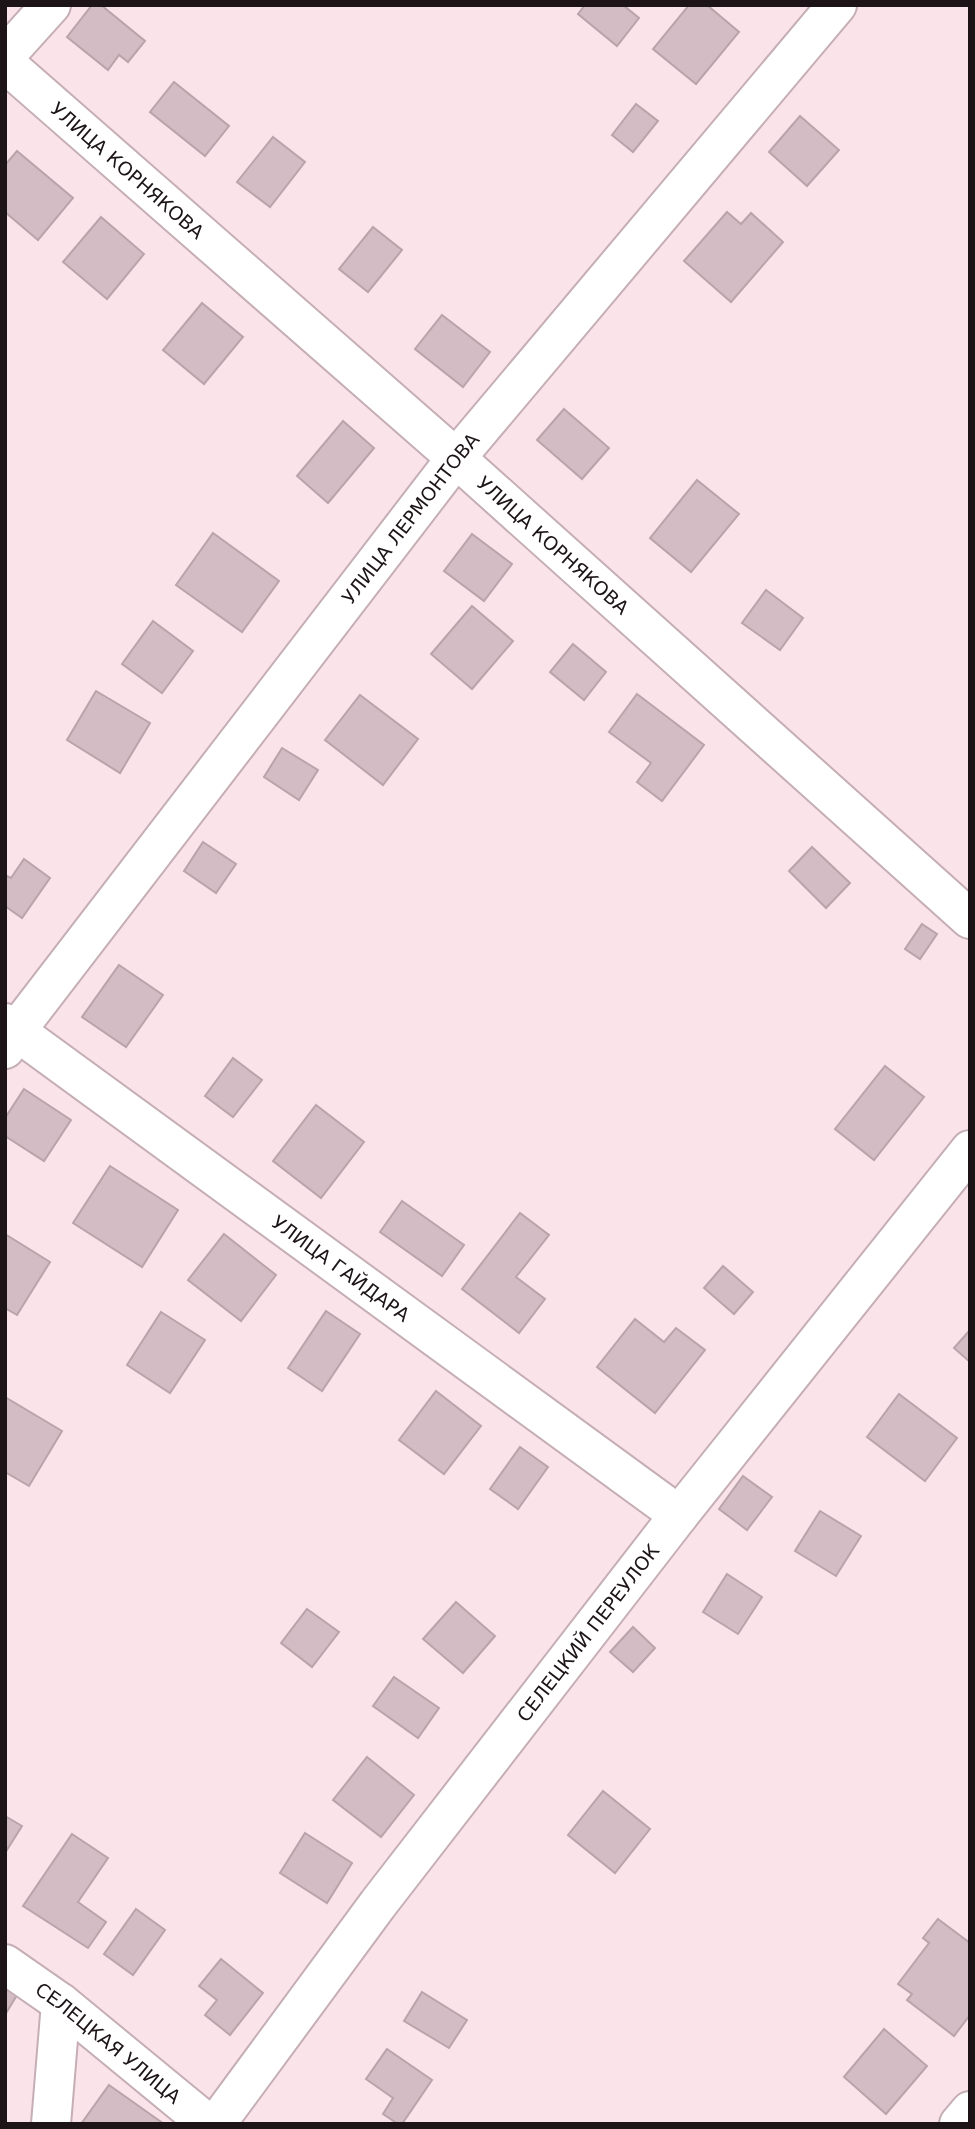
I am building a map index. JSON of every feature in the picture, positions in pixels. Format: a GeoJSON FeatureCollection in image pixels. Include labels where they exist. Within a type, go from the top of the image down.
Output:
{"type":"FeatureCollection","features":[{"type":"Feature","properties":{"kind":"street"},"geometry":{"type":"LineString","coordinates":[[5,56],[51,5]]}},
{"type":"Feature","properties":{"kind":"street","name":"УЛИЦА ЛЕРМОНТОВА"},"geometry":{"type":"LineString","coordinates":[[9,1034],[456,458],[837,5]]}},
{"type":"Feature","properties":{"kind":"street","name":"УЛИЦА КОРНЯКОВА"},"geometry":{"type":"LineString","coordinates":[[5,63],[456,458],[970,919]]}},
{"type":"Feature","properties":{"kind":"street","name":"УЛИЦА ГАЙДАРА"},"geometry":{"type":"LineString","coordinates":[[9,1034],[679,1515]]}},
{"type":"Feature","properties":{"kind":"street","name":"СЕЛЕЦКИЙ ПЕРЕУЛОК"},"geometry":{"type":"LineString","coordinates":[[216,2124],[378,1904],[679,1515],[970,1150]]}},
{"type":"Feature","properties":{"kind":"street","name":"СЕЛЕЦКАЯ УЛИЦА"},"geometry":{"type":"LineString","coordinates":[[5,1964],[61,2003],[208,2124]]}},
{"type":"Feature","properties":{"kind":"street"},"geometry":{"type":"LineString","coordinates":[[51,2124],[61,2003]]}},
{"type":"Feature","properties":{"kind":"street"},"geometry":{"type":"LineString","coordinates":[[959,2124],[970,2111]]}},
{"type":"Feature","properties":{"kind":"building"},"geometry":{"type":"Polygon","coordinates":[[[92,5],[101,5],[145,41],[128,62],[119,55],[108,70],[67,37],[92,5]]]}},
{"type":"Feature","properties":{"kind":"building"},"geometry":{"type":"Polygon","coordinates":[[[585,5],[623,5],[639,18],[617,46],[578,14],[585,5]]]}},
{"type":"Feature","properties":{"kind":"building"},"geometry":{"type":"Polygon","coordinates":[[[689,5],[707,5],[739,32],[696,84],[653,49],[689,5]]]}},
{"type":"Feature","properties":{"kind":"building"},"geometry":{"type":"Polygon","coordinates":[[[174,82],[229,126],[205,156],[150,112],[174,82]]]}},
{"type":"Feature","properties":{"kind":"building"},"geometry":{"type":"Polygon","coordinates":[[[636,104],[658,121],[633,152],[612,135],[636,104]]]}},
{"type":"Feature","properties":{"kind":"building"},"geometry":{"type":"Polygon","coordinates":[[[800,116],[839,150],[807,186],[769,152],[800,116]]]}},
{"type":"Feature","properties":{"kind":"building"},"geometry":{"type":"Polygon","coordinates":[[[273,137],[305,162],[270,207],[237,182],[273,137]]]}},
{"type":"Feature","properties":{"kind":"building"},"geometry":{"type":"Polygon","coordinates":[[[17,151],[73,198],[38,240],[5,212],[5,165],[17,151]]]}},
{"type":"Feature","properties":{"kind":"building"},"geometry":{"type":"Polygon","coordinates":[[[727,212],[741,224],[751,213],[783,242],[731,302],[684,261],[727,212]]]}},
{"type":"Feature","properties":{"kind":"building"},"geometry":{"type":"Polygon","coordinates":[[[101,217],[144,254],[107,299],[63,262],[101,217]]]}},
{"type":"Feature","properties":{"kind":"building"},"geometry":{"type":"Polygon","coordinates":[[[373,227],[402,250],[368,292],[339,269],[373,227]]]}},
{"type":"Feature","properties":{"kind":"building"},"geometry":{"type":"Polygon","coordinates":[[[202,303],[243,337],[204,384],[163,350],[202,303]]]}},
{"type":"Feature","properties":{"kind":"building"},"geometry":{"type":"Polygon","coordinates":[[[442,315],[490,352],[463,387],[415,349],[442,315]]]}},
{"type":"Feature","properties":{"kind":"building"},"geometry":{"type":"Polygon","coordinates":[[[564,409],[609,448],[582,479],[537,440],[564,409]]]}},
{"type":"Feature","properties":{"kind":"building"},"geometry":{"type":"Polygon","coordinates":[[[343,421],[374,448],[328,503],[297,476],[343,421]]]}},
{"type":"Feature","properties":{"kind":"building"},"geometry":{"type":"Polygon","coordinates":[[[697,480],[739,514],[691,572],[650,538],[697,480]]]}},
{"type":"Feature","properties":{"kind":"building"},"geometry":{"type":"Polygon","coordinates":[[[213,533],[279,581],[242,632],[176,585],[213,533]]]}},
{"type":"Feature","properties":{"kind":"building"},"geometry":{"type":"Polygon","coordinates":[[[472,534],[512,564],[484,601],[444,571],[472,534]]]}},
{"type":"Feature","properties":{"kind":"building"},"geometry":{"type":"Polygon","coordinates":[[[766,590],[803,618],[780,650],[742,623],[766,590]]]}},
{"type":"Feature","properties":{"kind":"building"},"geometry":{"type":"Polygon","coordinates":[[[472,606],[513,641],[472,689],[431,654],[472,606]]]}},
{"type":"Feature","properties":{"kind":"building"},"geometry":{"type":"Polygon","coordinates":[[[153,621],[193,651],[162,693],[122,664],[153,621]]]}},
{"type":"Feature","properties":{"kind":"building"},"geometry":{"type":"Polygon","coordinates":[[[573,644],[606,672],[584,700],[550,672],[573,644]]]}},
{"type":"Feature","properties":{"kind":"building"},"geometry":{"type":"Polygon","coordinates":[[[96,691],[150,723],[120,773],[67,740],[96,691]]]}},
{"type":"Feature","properties":{"kind":"building"},"geometry":{"type":"Polygon","coordinates":[[[637,694],[704,745],[662,801],[637,782],[651,763],[609,732],[637,694]]]}},
{"type":"Feature","properties":{"kind":"building"},"geometry":{"type":"Polygon","coordinates":[[[360,695],[418,739],[383,785],[325,740],[360,695]]]}},
{"type":"Feature","properties":{"kind":"building"},"geometry":{"type":"Polygon","coordinates":[[[282,748],[318,770],[299,800],[264,777],[282,748]]]}},
{"type":"Feature","properties":{"kind":"building"},"geometry":{"type":"Polygon","coordinates":[[[203,842],[236,864],[216,893],[184,871],[203,842]]]}},
{"type":"Feature","properties":{"kind":"building"},"geometry":{"type":"Polygon","coordinates":[[[812,847],[850,883],[826,908],[789,871],[812,847]]]}},
{"type":"Feature","properties":{"kind":"building"},"geometry":{"type":"Polygon","coordinates":[[[24,859],[50,878],[22,918],[5,906],[5,875],[11,878],[24,859]]]}},
{"type":"Feature","properties":{"kind":"building"},"geometry":{"type":"Polygon","coordinates":[[[922,924],[937,934],[920,959],[905,949],[922,924]]]}},
{"type":"Feature","properties":{"kind":"building"},"geometry":{"type":"Polygon","coordinates":[[[119,965],[163,995],[126,1047],[82,1017],[119,965]]]}},
{"type":"Feature","properties":{"kind":"building"},"geometry":{"type":"Polygon","coordinates":[[[233,1058],[262,1080],[233,1117],[205,1096],[233,1058]]]}},
{"type":"Feature","properties":{"kind":"building"},"geometry":{"type":"Polygon","coordinates":[[[885,1066],[924,1097],[874,1160],[835,1129],[885,1066]]]}},
{"type":"Feature","properties":{"kind":"building"},"geometry":{"type":"Polygon","coordinates":[[[24,1089],[71,1120],[44,1161],[5,1136],[5,1118],[24,1089]]]}},
{"type":"Feature","properties":{"kind":"building"},"geometry":{"type":"Polygon","coordinates":[[[316,1105],[364,1142],[321,1198],[273,1161],[316,1105]]]}},
{"type":"Feature","properties":{"kind":"building"},"geometry":{"type":"Polygon","coordinates":[[[110,1166],[178,1210],[142,1267],[73,1223],[110,1166]]]}},
{"type":"Feature","properties":{"kind":"building"},"geometry":{"type":"Polygon","coordinates":[[[402,1201],[464,1245],[442,1276],[380,1232],[402,1201]]]}},
{"type":"Feature","properties":{"kind":"building"},"geometry":{"type":"Polygon","coordinates":[[[520,1213],[549,1235],[516,1277],[545,1299],[519,1333],[462,1289],[520,1213]]]}},
{"type":"Feature","properties":{"kind":"building"},"geometry":{"type":"Polygon","coordinates":[[[5,1234],[50,1262],[17,1315],[5,1308],[5,1234]]]}},
{"type":"Feature","properties":{"kind":"building"},"geometry":{"type":"Polygon","coordinates":[[[224,1234],[276,1275],[241,1321],[188,1280],[224,1234]]]}},
{"type":"Feature","properties":{"kind":"building"},"geometry":{"type":"Polygon","coordinates":[[[723,1266],[753,1292],[734,1314],[704,1288],[723,1266]]]}},
{"type":"Feature","properties":{"kind":"building"},"geometry":{"type":"Polygon","coordinates":[[[326,1311],[360,1334],[322,1391],[288,1368],[326,1311]]]}},
{"type":"Feature","properties":{"kind":"building"},"geometry":{"type":"Polygon","coordinates":[[[161,1312],[205,1340],[170,1393],[127,1365],[161,1312]]]}},
{"type":"Feature","properties":{"kind":"building"},"geometry":{"type":"Polygon","coordinates":[[[635,1319],[664,1342],[676,1328],[705,1350],[655,1413],[597,1367],[635,1319]]]}},
{"type":"Feature","properties":{"kind":"building"},"geometry":{"type":"Polygon","coordinates":[[[970,1330],[970,1362],[954,1348],[970,1330]]]}},
{"type":"Feature","properties":{"kind":"building"},"geometry":{"type":"Polygon","coordinates":[[[436,1391],[481,1426],[444,1474],[399,1440],[436,1391]]]}},
{"type":"Feature","properties":{"kind":"building"},"geometry":{"type":"Polygon","coordinates":[[[899,1394],[957,1438],[925,1481],[867,1437],[899,1394]]]}},
{"type":"Feature","properties":{"kind":"building"},"geometry":{"type":"Polygon","coordinates":[[[5,1397],[62,1431],[29,1486],[5,1472],[5,1397]]]}},
{"type":"Feature","properties":{"kind":"building"},"geometry":{"type":"Polygon","coordinates":[[[520,1447],[548,1467],[518,1509],[490,1489],[520,1447]]]}},
{"type":"Feature","properties":{"kind":"building"},"geometry":{"type":"Polygon","coordinates":[[[743,1476],[772,1497],[747,1530],[719,1509],[743,1476]]]}},
{"type":"Feature","properties":{"kind":"building"},"geometry":{"type":"Polygon","coordinates":[[[820,1511],[861,1536],[836,1576],[795,1551],[820,1511]]]}},
{"type":"Feature","properties":{"kind":"building"},"geometry":{"type":"Polygon","coordinates":[[[727,1574],[762,1597],[738,1634],[703,1612],[727,1574]]]}},
{"type":"Feature","properties":{"kind":"building"},"geometry":{"type":"Polygon","coordinates":[[[456,1602],[495,1636],[463,1673],[423,1639],[456,1602]]]}},
{"type":"Feature","properties":{"kind":"building"},"geometry":{"type":"Polygon","coordinates":[[[307,1609],[339,1632],[312,1667],[281,1643],[307,1609]]]}},
{"type":"Feature","properties":{"kind":"building"},"geometry":{"type":"Polygon","coordinates":[[[633,1627],[655,1648],[633,1672],[610,1652],[633,1627]]]}},
{"type":"Feature","properties":{"kind":"building"},"geometry":{"type":"Polygon","coordinates":[[[394,1677],[439,1708],[418,1738],[373,1706],[394,1677]]]}},
{"type":"Feature","properties":{"kind":"building"},"geometry":{"type":"Polygon","coordinates":[[[367,1757],[414,1795],[381,1837],[333,1800],[367,1757]]]}},
{"type":"Feature","properties":{"kind":"building"},"geometry":{"type":"Polygon","coordinates":[[[603,1791],[650,1829],[615,1873],[568,1835],[603,1791]]]}},
{"type":"Feature","properties":{"kind":"building"},"geometry":{"type":"Polygon","coordinates":[[[5,1816],[22,1826],[5,1853],[5,1816]]]}},
{"type":"Feature","properties":{"kind":"building"},"geometry":{"type":"Polygon","coordinates":[[[305,1833],[352,1863],[327,1903],[280,1873],[305,1833]]]}},
{"type":"Feature","properties":{"kind":"building"},"geometry":{"type":"Polygon","coordinates":[[[72,1834],[108,1858],[78,1902],[106,1922],[88,1948],[23,1906],[72,1834]]]}},
{"type":"Feature","properties":{"kind":"building"},"geometry":{"type":"Polygon","coordinates":[[[136,1909],[165,1930],[133,1975],[104,1954],[136,1909]]]}},
{"type":"Feature","properties":{"kind":"building"},"geometry":{"type":"Polygon","coordinates":[[[938,1919],[970,1943],[970,2015],[954,2036],[907,2000],[912,1994],[898,1984],[929,1943],[923,1938],[938,1919]]]}},
{"type":"Feature","properties":{"kind":"building"},"geometry":{"type":"Polygon","coordinates":[[[221,1959],[263,1993],[230,2035],[205,2015],[217,2000],[199,1986],[221,1959]]]}},
{"type":"Feature","properties":{"kind":"building"},"geometry":{"type":"Polygon","coordinates":[[[5,1988],[17,1995],[5,2015],[5,1988]]]}},
{"type":"Feature","properties":{"kind":"building"},"geometry":{"type":"Polygon","coordinates":[[[422,1992],[467,2020],[449,2048],[404,2021],[422,1992]]]}},
{"type":"Feature","properties":{"kind":"building"},"geometry":{"type":"Polygon","coordinates":[[[884,2029],[927,2066],[886,2114],[844,2077],[884,2029]]]}},
{"type":"Feature","properties":{"kind":"building"},"geometry":{"type":"Polygon","coordinates":[[[387,2049],[432,2080],[402,2124],[383,2114],[393,2098],[366,2079],[387,2049]]]}},
{"type":"Feature","properties":{"kind":"building"},"geometry":{"type":"Polygon","coordinates":[[[109,2085],[164,2124],[81,2124],[109,2085]]]}}]}
